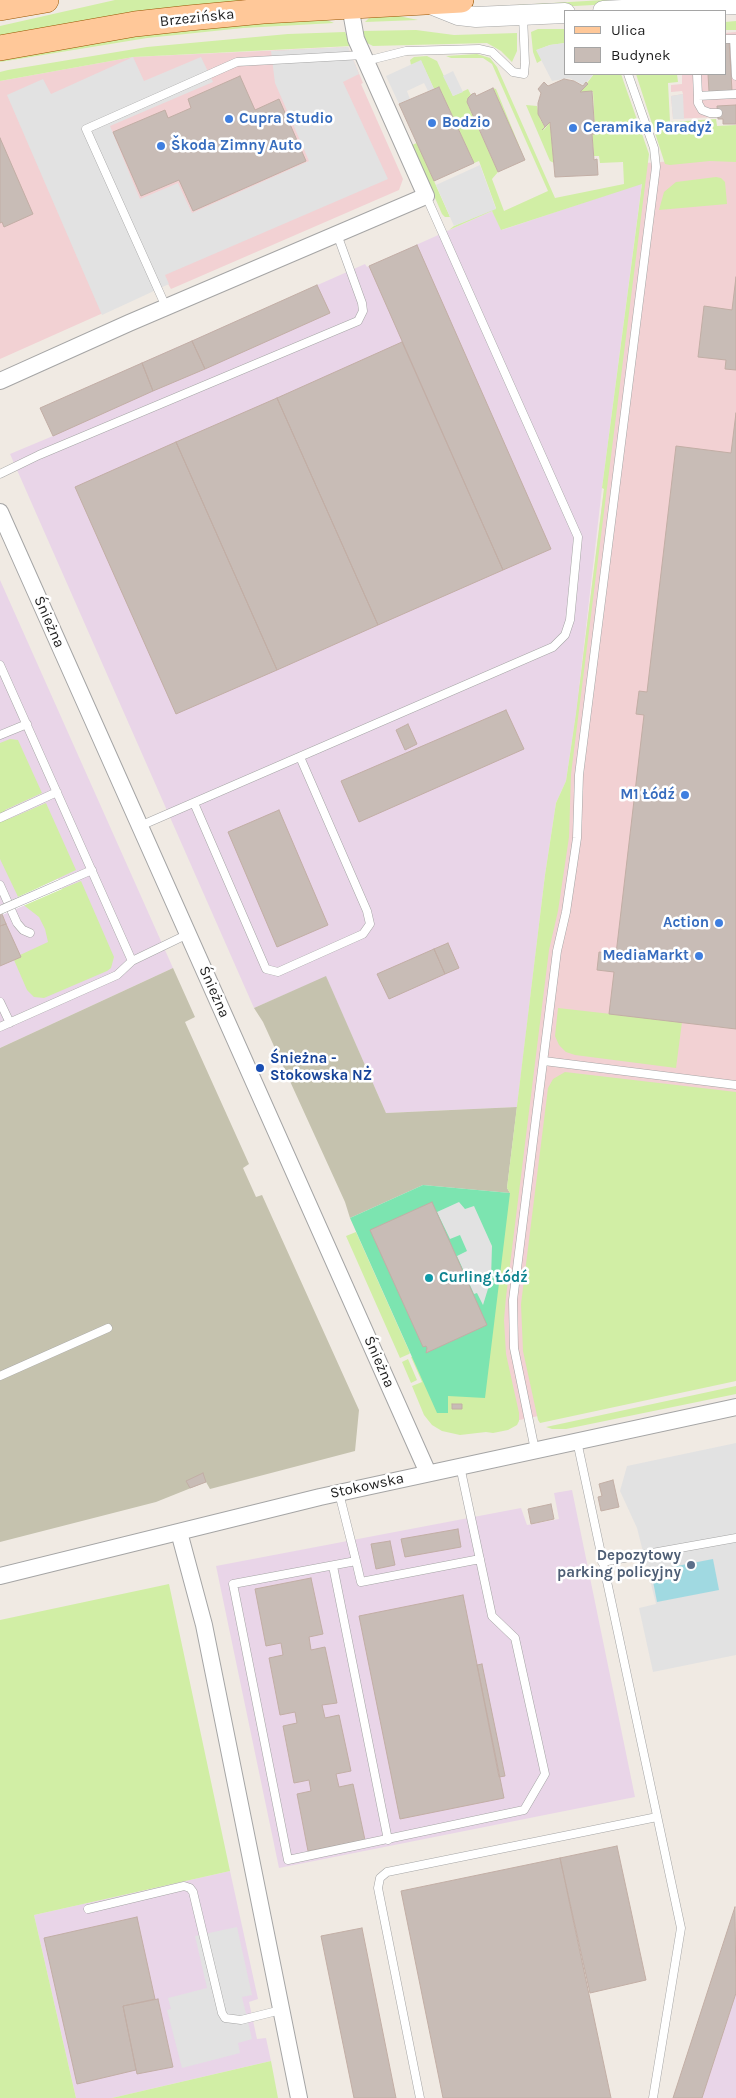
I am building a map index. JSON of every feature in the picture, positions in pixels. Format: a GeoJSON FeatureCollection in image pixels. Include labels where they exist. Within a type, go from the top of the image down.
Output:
{"type":"FeatureCollection","features":[{"type":"Feature","properties":{"kind":"main road"},"geometry":{"type":"LineString","coordinates":[[0,8],[46,0]]}},
{"type":"Feature","properties":{"kind":"main road","name":"Brzezińska"},"geometry":{"type":"LineString","coordinates":[[0,48],[135,24],[263,11],[461,0]]}},
{"type":"Feature","properties":{"kind":"street","name":"Brzezińska"},"geometry":{"type":"LineString","coordinates":[[426,2],[458,15],[524,16],[564,13]]}},
{"type":"Feature","properties":{"kind":"street"},"geometry":{"type":"LineString","coordinates":[[654,10],[736,4]]}},
{"type":"Feature","properties":{"kind":"street"},"geometry":{"type":"LineString","coordinates":[[0,381],[166,307],[426,196],[354,33],[350,6]]}},
{"type":"Feature","properties":{"kind":"street","name":"Śnieżna"},"geometry":{"type":"LineString","coordinates":[[0,512],[428,1473]]}},
{"type":"Feature","properties":{"kind":"street","name":"Stokowska"},"geometry":{"type":"LineString","coordinates":[[0,1576],[339,1493],[736,1407]]}},
{"type":"Feature","properties":{"kind":"street"},"geometry":{"type":"LineString","coordinates":[[179,1532],[204,1625],[299,2098]]}},
{"type":"Feature","properties":{"kind":"lane"},"geometry":{"type":"LineString","coordinates":[[166,307],[86,129],[237,62],[365,58],[406,51],[479,49],[492,52],[513,72],[524,74],[526,62],[524,16]]}},
{"type":"Feature","properties":{"kind":"lane"},"geometry":{"type":"LineString","coordinates":[[735,39],[736,76]]}},
{"type":"Feature","properties":{"kind":"lane"},"geometry":{"type":"LineString","coordinates":[[535,1450],[516,1367],[512,1314],[559,941],[566,912],[577,838],[580,765],[655,175],[654,148],[628,75]]}},
{"type":"Feature","properties":{"kind":"lane"},"geometry":{"type":"LineString","coordinates":[[697,75],[698,103],[702,110],[718,113]]}},
{"type":"Feature","properties":{"kind":"lane"},"geometry":{"type":"LineString","coordinates":[[698,96],[736,94]]}},
{"type":"Feature","properties":{"kind":"lane"},"geometry":{"type":"LineString","coordinates":[[140,826],[553,647],[565,635],[570,620],[578,537],[426,196]]}},
{"type":"Feature","properties":{"kind":"lane"},"geometry":{"type":"LineString","coordinates":[[0,474],[39,455],[358,321],[363,311],[362,303],[337,234]]}},
{"type":"Feature","properties":{"kind":"lane"},"geometry":{"type":"LineString","coordinates":[[0,664],[132,960]]}},
{"type":"Feature","properties":{"kind":"lane"},"geometry":{"type":"LineString","coordinates":[[0,735],[26,724]]}},
{"type":"Feature","properties":{"kind":"lane"},"geometry":{"type":"LineString","coordinates":[[194,803],[266,969],[278,972],[363,934],[370,924],[367,911],[300,757]]}},
{"type":"Feature","properties":{"kind":"lane"},"geometry":{"type":"LineString","coordinates":[[0,818],[57,792]]}},
{"type":"Feature","properties":{"kind":"lane"},"geometry":{"type":"LineString","coordinates":[[0,910],[92,870]]}},
{"type":"Feature","properties":{"kind":"lane"},"geometry":{"type":"LineString","coordinates":[[0,885],[17,923],[23,930],[30,933]]}},
{"type":"Feature","properties":{"kind":"lane"},"geometry":{"type":"LineString","coordinates":[[0,1027],[117,975],[132,960],[188,934]]}},
{"type":"Feature","properties":{"kind":"lane"},"geometry":{"type":"LineString","coordinates":[[0,1002],[10,1023]]}},
{"type":"Feature","properties":{"kind":"lane"},"geometry":{"type":"LineString","coordinates":[[544,1062],[736,1085]]}},
{"type":"Feature","properties":{"kind":"lane"},"geometry":{"type":"LineString","coordinates":[[0,1376],[108,1328]]}},
{"type":"Feature","properties":{"kind":"lane"},"geometry":{"type":"LineString","coordinates":[[577,1440],[682,1928],[653,2098]]}},
{"type":"Feature","properties":{"kind":"lane"},"geometry":{"type":"LineString","coordinates":[[356,1561],[233,1584],[288,1860],[524,1810],[545,1774],[515,1638],[492,1616],[460,1466]]}},
{"type":"Feature","properties":{"kind":"lane"},"geometry":{"type":"LineString","coordinates":[[339,1493],[361,1582],[480,1559]]}},
{"type":"Feature","properties":{"kind":"lane"},"geometry":{"type":"LineString","coordinates":[[602,1562],[736,1538]]}},
{"type":"Feature","properties":{"kind":"lane"},"geometry":{"type":"LineString","coordinates":[[333,1566],[388,1840]]}},
{"type":"Feature","properties":{"kind":"lane"},"geometry":{"type":"LineString","coordinates":[[420,2098],[378,1888],[380,1878],[387,1872],[657,1817]]}},
{"type":"Feature","properties":{"kind":"lane"},"geometry":{"type":"LineString","coordinates":[[88,1909],[184,1886],[190,1888],[193,1892],[222,2013],[225,2018],[242,2020],[281,2010]]}},
{"type":"Feature","properties":{"kind":"shaded area"},"geometry":{"type":"Polygon","coordinates":[[[736,32],[736,124],[723,124],[723,119],[718,119],[718,117],[673,119],[671,96],[683,94],[682,91],[671,92],[671,85],[682,84],[682,75],[726,75],[726,33],[736,32]]]}},
{"type":"Feature","properties":{"kind":"shaded area"},"geometry":{"type":"Polygon","coordinates":[[[564,43],[564,75],[593,75],[584,85],[569,78],[552,81],[536,50],[550,45],[564,43]]]}},
{"type":"Feature","properties":{"kind":"shaded area"},"geometry":{"type":"Polygon","coordinates":[[[348,47],[363,83],[361,84],[403,179],[399,190],[171,289],[168,284],[0,359],[0,81],[133,57],[348,47]]]}},
{"type":"Feature","properties":{"kind":"shaded area"},"geometry":{"type":"Polygon","coordinates":[[[348,47],[359,74],[343,82],[388,179],[165,275],[169,284],[102,315],[7,95],[43,79],[51,94],[133,57],[144,81],[201,57],[213,82],[110,126],[140,199],[178,183],[192,213],[309,161],[275,83],[271,51],[348,47]]]}},
{"type":"Feature","properties":{"kind":"shaded area"},"geometry":{"type":"Polygon","coordinates":[[[421,60],[434,89],[428,91],[424,83],[407,91],[410,99],[399,104],[386,76],[421,60]]]}},
{"type":"Feature","properties":{"kind":"shaded area"},"geometry":{"type":"Polygon","coordinates":[[[453,71],[463,92],[453,96],[443,76],[453,71]]]}},
{"type":"Feature","properties":{"kind":"shaded area"},"geometry":{"type":"Polygon","coordinates":[[[683,94],[684,119],[673,119],[671,96],[683,94]]]}},
{"type":"Feature","properties":{"kind":"shaded area"},"geometry":{"type":"Polygon","coordinates":[[[736,157],[736,1374],[510,1422],[497,1339],[645,163],[736,157]]]}},
{"type":"Feature","properties":{"kind":"shaded area"},"geometry":{"type":"Polygon","coordinates":[[[480,165],[496,209],[454,226],[436,185],[480,165]]]}},
{"type":"Feature","properties":{"kind":"shaded area"},"geometry":{"type":"Polygon","coordinates":[[[642,183],[602,488],[576,714],[566,781],[556,803],[545,875],[517,1107],[386,1113],[326,977],[254,1008],[10,454],[53,436],[40,408],[365,264],[367,267],[492,211],[502,230],[642,183]]]}},
{"type":"Feature","properties":{"kind":"shaded area"},"geometry":{"type":"Polygon","coordinates":[[[0,580],[173,968],[0,1048],[0,580]]]}},
{"type":"Feature","properties":{"kind":"shaded area"},"geometry":{"type":"Polygon","coordinates":[[[173,968],[195,1017],[185,1022],[249,1164],[243,1168],[256,1197],[262,1195],[359,1410],[355,1451],[210,1489],[206,1482],[156,1502],[0,1542],[0,1048],[173,968]]]}},
{"type":"Feature","properties":{"kind":"shaded area"},"geometry":{"type":"Polygon","coordinates":[[[326,976],[386,1113],[517,1107],[507,1188],[510,1193],[423,1185],[350,1218],[345,1202],[263,1022],[254,1008],[326,976]]]}},
{"type":"Feature","properties":{"kind":"shaded area"},"geometry":{"type":"Polygon","coordinates":[[[459,1202],[465,1209],[474,1206],[492,1246],[491,1279],[483,1305],[477,1293],[474,1294],[457,1256],[467,1251],[460,1235],[450,1239],[437,1212],[459,1202]]]}},
{"type":"Feature","properties":{"kind":"shaded area","name":"Depozytowy parking policyjny"},"geometry":{"type":"Polygon","coordinates":[[[736,1443],[736,1655],[653,1672],[639,1608],[656,1604],[637,1528],[620,1491],[627,1466],[736,1443]]]}},
{"type":"Feature","properties":{"kind":"shaded area"},"geometry":{"type":"Polygon","coordinates":[[[572,1490],[635,1797],[279,1868],[216,1566],[521,1508],[527,1525],[559,1519],[554,1493],[572,1490]]]}},
{"type":"Feature","properties":{"kind":"shaded area"},"geometry":{"type":"Polygon","coordinates":[[[230,1871],[258,1999],[249,2002],[257,2039],[266,2038],[271,2061],[112,2098],[76,2098],[34,1915],[230,1871]]]}},
{"type":"Feature","properties":{"kind":"shaded area"},"geometry":{"type":"Polygon","coordinates":[[[237,1927],[252,1995],[242,1997],[252,2039],[238,2043],[240,2053],[182,2068],[167,2010],[171,2009],[168,1998],[207,1988],[195,1936],[237,1927]]]}},
{"type":"Feature","properties":{"kind":"shaded area"},"geometry":{"type":"Polygon","coordinates":[[[736,1993],[736,2098],[702,2098],[736,1993]]]}},
{"type":"Feature","properties":{"kind":"green space"},"geometry":{"type":"Polygon","coordinates":[[[115,0],[286,0],[0,38],[0,26],[115,0]]]}},
{"type":"Feature","properties":{"kind":"green space"},"geometry":{"type":"Polygon","coordinates":[[[604,0],[685,0],[501,10],[499,6],[604,0]]]}},
{"type":"Feature","properties":{"kind":"green space"},"geometry":{"type":"Polygon","coordinates":[[[389,14],[418,20],[365,22],[371,16],[389,14]]]}},
{"type":"Feature","properties":{"kind":"green space"},"geometry":{"type":"Polygon","coordinates":[[[322,18],[334,23],[243,28],[147,38],[0,62],[0,60],[151,32],[322,18]]]}},
{"type":"Feature","properties":{"kind":"green space"},"geometry":{"type":"Polygon","coordinates":[[[736,21],[736,30],[726,30],[726,22],[736,21]]]}},
{"type":"Feature","properties":{"kind":"green space"},"geometry":{"type":"Polygon","coordinates":[[[538,29],[564,29],[564,43],[550,45],[537,50],[542,60],[537,63],[533,52],[531,32],[538,29]]]}},
{"type":"Feature","properties":{"kind":"green space"},"geometry":{"type":"Polygon","coordinates":[[[416,30],[454,35],[517,33],[517,51],[512,62],[501,51],[487,43],[373,46],[365,42],[362,31],[416,30]]]}},
{"type":"Feature","properties":{"kind":"green space"},"geometry":{"type":"Polygon","coordinates":[[[345,32],[351,46],[133,57],[0,81],[0,72],[8,70],[147,47],[288,34],[345,32]]]}},
{"type":"Feature","properties":{"kind":"green space"},"geometry":{"type":"Polygon","coordinates":[[[477,54],[490,58],[497,67],[555,198],[624,184],[623,162],[600,163],[599,156],[594,156],[592,134],[595,133],[593,92],[580,92],[593,75],[621,75],[649,154],[571,774],[569,837],[558,911],[549,950],[506,1297],[504,1320],[506,1354],[519,1413],[519,1421],[517,1425],[508,1430],[460,1435],[442,1431],[432,1425],[424,1415],[412,1386],[422,1382],[411,1357],[422,1352],[510,1193],[507,1188],[545,875],[556,803],[566,781],[576,714],[604,489],[602,488],[642,184],[501,230],[492,211],[449,230],[454,226],[496,208],[479,161],[474,163],[439,87],[434,89],[421,61],[411,65],[410,60],[414,57],[427,56],[437,61],[453,96],[468,89],[471,95],[468,98],[468,105],[498,172],[492,179],[504,211],[548,191],[492,64],[483,58],[451,58],[446,56],[477,54]]]}},
{"type":"Feature","properties":{"kind":"green space"},"geometry":{"type":"Polygon","coordinates":[[[636,75],[677,75],[678,82],[668,83],[670,122],[716,119],[717,126],[736,125],[736,162],[710,161],[665,164],[636,75]]]}},
{"type":"Feature","properties":{"kind":"green space"},"geometry":{"type":"Polygon","coordinates":[[[493,88],[496,89],[525,160],[493,88]]]}},
{"type":"Feature","properties":{"kind":"green space"},"geometry":{"type":"Polygon","coordinates":[[[526,105],[537,106],[540,119],[545,127],[543,131],[550,122],[554,163],[550,161],[526,105]]]}},
{"type":"Feature","properties":{"kind":"green space"},"geometry":{"type":"Polygon","coordinates":[[[417,143],[450,217],[445,217],[442,214],[412,145],[417,143]]]}},
{"type":"Feature","properties":{"kind":"green space"},"geometry":{"type":"Polygon","coordinates":[[[721,178],[725,182],[727,204],[659,210],[664,192],[676,182],[721,178]]]}},
{"type":"Feature","properties":{"kind":"green space"},"geometry":{"type":"Polygon","coordinates":[[[10,739],[18,740],[42,793],[5,810],[9,819],[46,803],[76,870],[40,887],[44,896],[81,881],[114,957],[111,968],[107,971],[44,998],[34,997],[27,990],[14,960],[21,957],[20,955],[48,942],[45,929],[39,917],[21,903],[0,859],[0,743],[10,739]]]}},
{"type":"Feature","properties":{"kind":"green space"},"geometry":{"type":"Polygon","coordinates":[[[558,1008],[682,1022],[676,1068],[575,1055],[566,1052],[559,1045],[555,1036],[558,1008]]]}},
{"type":"Feature","properties":{"kind":"green space"},"geometry":{"type":"Polygon","coordinates":[[[565,1072],[736,1092],[736,1381],[540,1423],[538,1420],[523,1351],[521,1304],[548,1088],[553,1079],[565,1072]]]}},
{"type":"Feature","properties":{"kind":"green space"},"geometry":{"type":"Polygon","coordinates":[[[423,1185],[510,1193],[485,1398],[448,1396],[448,1413],[437,1413],[350,1218],[423,1185]]]}},
{"type":"Feature","properties":{"kind":"green space"},"geometry":{"type":"Polygon","coordinates":[[[356,1232],[410,1353],[400,1358],[346,1236],[356,1232]]]}},
{"type":"Feature","properties":{"kind":"green space"},"geometry":{"type":"Polygon","coordinates":[[[408,1359],[417,1380],[411,1383],[402,1362],[408,1359]]]}},
{"type":"Feature","properties":{"kind":"green space"},"geometry":{"type":"Polygon","coordinates":[[[736,1386],[736,1394],[566,1429],[546,1427],[736,1386]]]}},
{"type":"Feature","properties":{"kind":"green space"},"geometry":{"type":"Polygon","coordinates":[[[169,1584],[230,1871],[34,1915],[76,2098],[0,2098],[0,1620],[169,1584]]]}},
{"type":"Feature","properties":{"kind":"green space"},"geometry":{"type":"Polygon","coordinates":[[[271,2061],[278,2098],[112,2098],[271,2061]]]}},
{"type":"Feature","properties":{"kind":"water"},"geometry":{"type":"Polygon","coordinates":[[[713,1559],[719,1590],[657,1602],[651,1571],[713,1559]]]}},
{"type":"Feature","properties":{"kind":"pier"},"geometry":{"type":"Polygon","coordinates":[[[58,879],[62,889],[2,915],[0,905],[58,879]]]}},
{"type":"Feature","properties":{"kind":"building"},"geometry":{"type":"Polygon","coordinates":[[[726,40],[729,40],[732,91],[709,92],[708,75],[726,75],[726,40]]]}},
{"type":"Feature","properties":{"kind":"building"},"geometry":{"type":"Polygon","coordinates":[[[240,76],[255,110],[279,99],[306,161],[193,211],[179,180],[141,196],[113,132],[165,110],[168,118],[191,108],[188,99],[240,76]]]}},
{"type":"Feature","properties":{"kind":"building","name":"Ceramika Paradyż"},"geometry":{"type":"Polygon","coordinates":[[[564,79],[574,81],[583,86],[586,82],[588,84],[580,92],[592,91],[595,134],[592,134],[594,160],[597,159],[598,175],[555,177],[550,122],[545,127],[538,114],[538,103],[541,93],[538,89],[544,82],[548,86],[564,79]]]}},
{"type":"Feature","properties":{"kind":"building","name":"Bodzio"},"geometry":{"type":"Polygon","coordinates":[[[439,87],[474,163],[434,181],[399,104],[439,87]]]}},
{"type":"Feature","properties":{"kind":"building"},"geometry":{"type":"Polygon","coordinates":[[[493,88],[525,160],[498,172],[467,102],[472,94],[475,93],[476,96],[493,88]]]}},
{"type":"Feature","properties":{"kind":"building"},"geometry":{"type":"Polygon","coordinates":[[[736,105],[736,124],[723,124],[723,119],[718,119],[717,106],[736,105]]]}},
{"type":"Feature","properties":{"kind":"building"},"geometry":{"type":"Polygon","coordinates":[[[0,138],[33,214],[4,227],[2,222],[0,223],[0,138]]]}},
{"type":"Feature","properties":{"kind":"building"},"geometry":{"type":"Polygon","coordinates":[[[417,245],[551,549],[503,570],[369,266],[417,245]]]}},
{"type":"Feature","properties":{"kind":"building"},"geometry":{"type":"Polygon","coordinates":[[[736,277],[736,370],[725,369],[726,360],[698,357],[704,306],[732,310],[736,277]]]}},
{"type":"Feature","properties":{"kind":"building"},"geometry":{"type":"Polygon","coordinates":[[[317,285],[330,313],[205,369],[192,341],[317,285]]]}},
{"type":"Feature","properties":{"kind":"building"},"geometry":{"type":"Polygon","coordinates":[[[192,341],[205,369],[153,391],[142,363],[192,341]]]}},
{"type":"Feature","properties":{"kind":"building"},"geometry":{"type":"Polygon","coordinates":[[[402,342],[503,570],[378,625],[277,398],[402,342]]]}},
{"type":"Feature","properties":{"kind":"building"},"geometry":{"type":"Polygon","coordinates":[[[142,363],[153,391],[53,436],[40,408],[142,363]]]}},
{"type":"Feature","properties":{"kind":"building"},"geometry":{"type":"Polygon","coordinates":[[[277,398],[378,625],[277,670],[176,442],[277,398]]]}},
{"type":"Feature","properties":{"kind":"building","name":"M1 Łódź"},"geometry":{"type":"Polygon","coordinates":[[[736,413],[736,1029],[609,1014],[614,972],[597,970],[599,952],[616,954],[644,715],[636,714],[639,691],[647,692],[676,446],[731,453],[736,413]]]}},
{"type":"Feature","properties":{"kind":"building"},"geometry":{"type":"Polygon","coordinates":[[[176,442],[277,670],[176,714],[75,487],[176,442]]]}},
{"type":"Feature","properties":{"kind":"building"},"geometry":{"type":"Polygon","coordinates":[[[506,710],[524,749],[359,822],[341,781],[506,710]]]}},
{"type":"Feature","properties":{"kind":"building"},"geometry":{"type":"Polygon","coordinates":[[[408,724],[417,744],[405,750],[396,730],[408,724]]]}},
{"type":"Feature","properties":{"kind":"building"},"geometry":{"type":"Polygon","coordinates":[[[279,810],[328,925],[277,947],[228,832],[279,810]]]}},
{"type":"Feature","properties":{"kind":"building"},"geometry":{"type":"Polygon","coordinates":[[[0,909],[6,924],[0,926],[0,909]]]}},
{"type":"Feature","properties":{"kind":"building"},"geometry":{"type":"Polygon","coordinates":[[[6,924],[21,957],[0,966],[0,926],[6,924]]]}},
{"type":"Feature","properties":{"kind":"building"},"geometry":{"type":"Polygon","coordinates":[[[448,943],[459,968],[445,974],[434,949],[448,943]]]}},
{"type":"Feature","properties":{"kind":"building"},"geometry":{"type":"Polygon","coordinates":[[[434,949],[445,974],[389,999],[377,974],[434,949]]]}},
{"type":"Feature","properties":{"kind":"building","name":"Curling Łódź"},"geometry":{"type":"Polygon","coordinates":[[[432,1202],[487,1325],[426,1353],[427,1348],[426,1346],[423,1347],[370,1230],[432,1202]]]}},
{"type":"Feature","properties":{"kind":"building"},"geometry":{"type":"Polygon","coordinates":[[[452,1404],[462,1404],[462,1409],[452,1409],[452,1404]]]}},
{"type":"Feature","properties":{"kind":"building"},"geometry":{"type":"Polygon","coordinates":[[[203,1473],[206,1482],[190,1488],[186,1481],[203,1473]]]}},
{"type":"Feature","properties":{"kind":"building"},"geometry":{"type":"Polygon","coordinates":[[[613,1480],[619,1507],[601,1511],[598,1497],[602,1496],[599,1484],[613,1480]]]}},
{"type":"Feature","properties":{"kind":"building"},"geometry":{"type":"Polygon","coordinates":[[[551,1504],[554,1519],[531,1524],[528,1509],[551,1504]]]}},
{"type":"Feature","properties":{"kind":"building"},"geometry":{"type":"Polygon","coordinates":[[[458,1529],[461,1547],[405,1557],[401,1539],[458,1529]]]}},
{"type":"Feature","properties":{"kind":"building"},"geometry":{"type":"Polygon","coordinates":[[[390,1541],[395,1565],[376,1569],[371,1544],[390,1541]]]}},
{"type":"Feature","properties":{"kind":"building"},"geometry":{"type":"Polygon","coordinates":[[[311,1578],[323,1634],[309,1637],[311,1650],[325,1647],[337,1703],[322,1705],[325,1718],[339,1715],[351,1771],[336,1774],[339,1787],[353,1784],[365,1840],[308,1851],[297,1794],[311,1791],[309,1780],[294,1783],[283,1726],[297,1723],[295,1712],[280,1715],[269,1658],[283,1655],[281,1643],[266,1646],[255,1589],[311,1578]]]}},
{"type":"Feature","properties":{"kind":"building"},"geometry":{"type":"Polygon","coordinates":[[[463,1595],[504,1798],[400,1819],[359,1616],[463,1595]]]}},
{"type":"Feature","properties":{"kind":"building"},"geometry":{"type":"Polygon","coordinates":[[[482,1664],[505,1776],[499,1777],[477,1665],[482,1664]]]}},
{"type":"Feature","properties":{"kind":"building"},"geometry":{"type":"Polygon","coordinates":[[[617,1846],[646,1980],[590,1993],[560,1858],[617,1846]]]}},
{"type":"Feature","properties":{"kind":"building"},"geometry":{"type":"Polygon","coordinates":[[[560,1858],[611,2098],[443,2098],[401,1891],[560,1858]]]}},
{"type":"Feature","properties":{"kind":"building"},"geometry":{"type":"Polygon","coordinates":[[[735,1907],[736,1993],[702,2098],[673,2098],[735,1907]]]}},
{"type":"Feature","properties":{"kind":"building"},"geometry":{"type":"Polygon","coordinates":[[[137,1917],[155,1999],[123,2006],[136,2070],[77,2084],[44,1938],[137,1917]]]}},
{"type":"Feature","properties":{"kind":"building"},"geometry":{"type":"Polygon","coordinates":[[[362,1928],[396,2098],[354,2098],[321,1936],[362,1928]]]}},
{"type":"Feature","properties":{"kind":"building"},"geometry":{"type":"Polygon","coordinates":[[[158,1999],[173,2067],[137,2074],[123,2006],[158,1999]]]}},
{"type":"Feature","properties":{"kind":"place","name":"Cupra Studio"},"geometry":{"type":"Point","coordinates":[229,119]}},
{"type":"Feature","properties":{"kind":"place","name":"Bodzio"},"geometry":{"type":"Point","coordinates":[432,123]}},
{"type":"Feature","properties":{"kind":"place","name":"Ceramika Paradyż"},"geometry":{"type":"Point","coordinates":[573,128]}},
{"type":"Feature","properties":{"kind":"place","name":"Škoda Zimny Auto"},"geometry":{"type":"Point","coordinates":[161,146]}},
{"type":"Feature","properties":{"kind":"place","name":"M1 Łódź"},"geometry":{"type":"Point","coordinates":[685,795]}},
{"type":"Feature","properties":{"kind":"place","name":"Action"},"geometry":{"type":"Point","coordinates":[719,923]}},
{"type":"Feature","properties":{"kind":"place","name":"MediaMarkt"},"geometry":{"type":"Point","coordinates":[699,956]}},
{"type":"Feature","properties":{"kind":"place","name":"Śnieżna - Stokowska NŻ"},"geometry":{"type":"Point","coordinates":[260,1068]}},
{"type":"Feature","properties":{"kind":"place","name":"Curling Łódź"},"geometry":{"type":"Point","coordinates":[429,1278]}},
{"type":"Feature","properties":{"kind":"place","name":"Depozytowy parking policyjny"},"geometry":{"type":"Point","coordinates":[691,1565]}}]}
